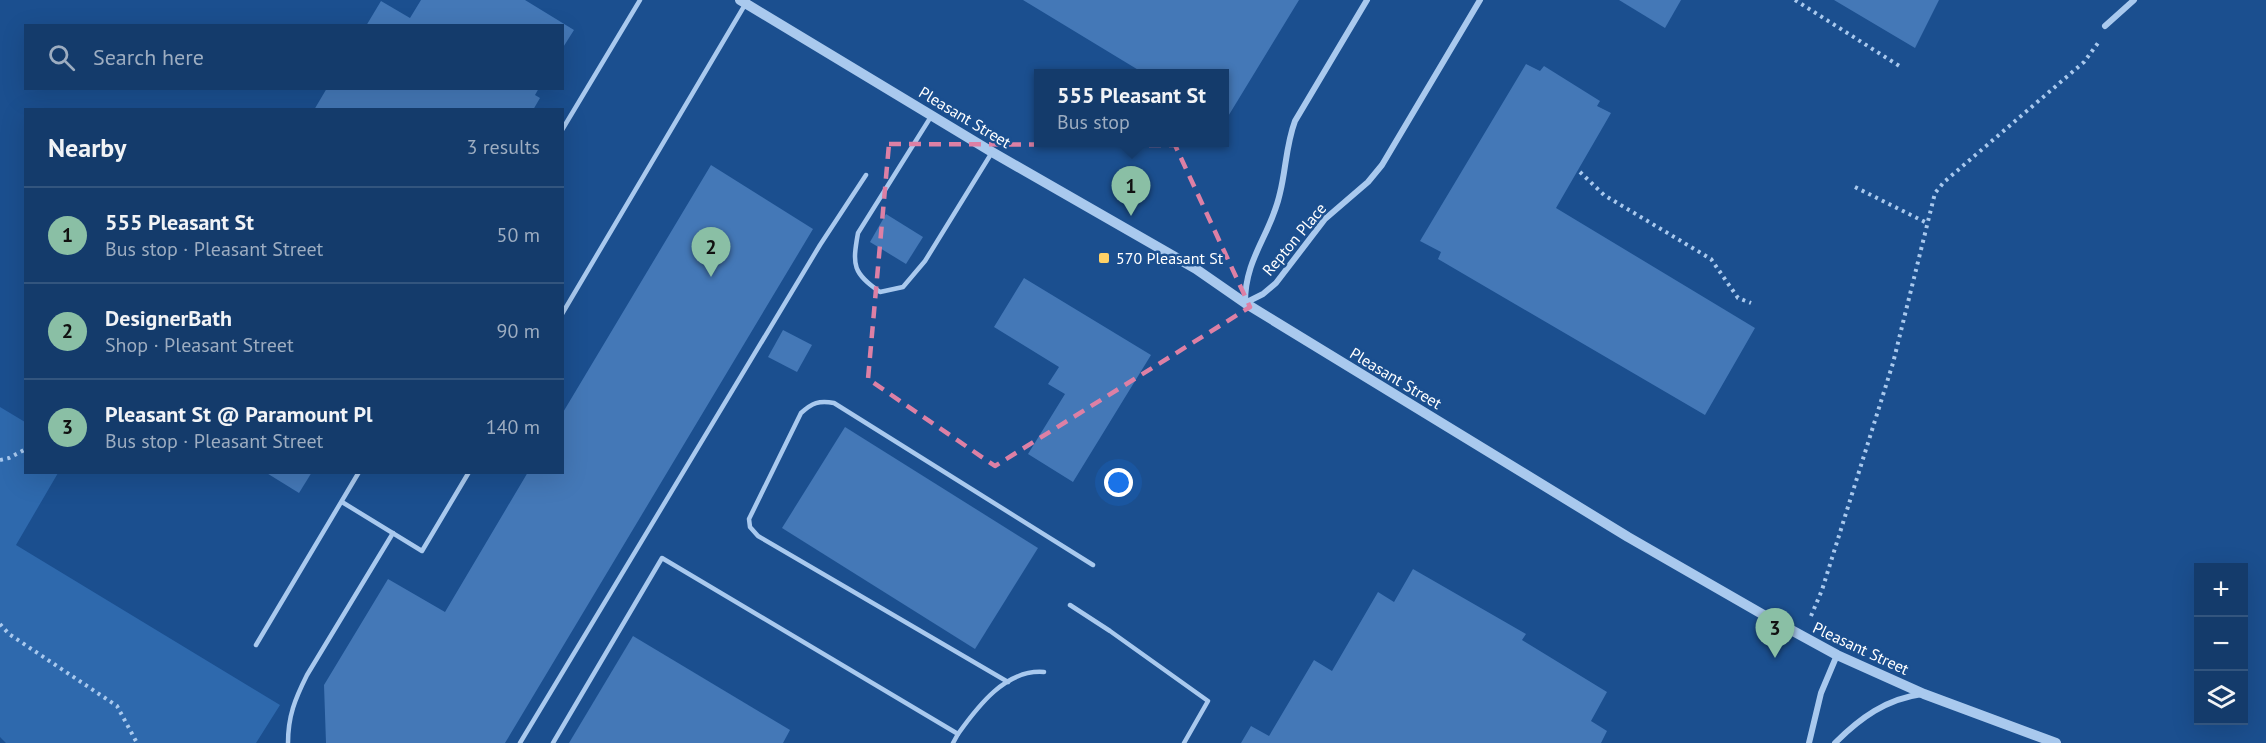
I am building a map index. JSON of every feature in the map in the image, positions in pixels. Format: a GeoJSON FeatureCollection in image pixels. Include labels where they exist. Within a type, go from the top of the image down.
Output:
{"type":"FeatureCollection","features":[{"type":"Feature","properties":{"kind":"street","name":"Repton Place"},"geometry":{"type":"LineString","coordinates":[[1367,0],[1295,121],[1288,140],[1280,193],[1273,219],[1250,266],[1245,283],[1245,303],[1263,294],[1276,283],[1325,219],[1368,183],[1382,165],[1480,0]]}},
{"type":"Feature","properties":{"kind":"street"},"geometry":{"type":"LineString","coordinates":[[2105,26],[2134,0]]}},
{"type":"Feature","properties":{"kind":"street","name":"Pleasant Street"},"geometry":{"type":"LineString","coordinates":[[743,2],[992,152],[1196,269],[1245,303],[1728,596],[1837,655],[1924,694],[2056,743]]}},
{"type":"Feature","properties":{"kind":"street"},"geometry":{"type":"LineString","coordinates":[[1809,743],[1821,693],[1837,655]]}},
{"type":"Feature","properties":{"kind":"street"},"geometry":{"type":"LineString","coordinates":[[1835,743],[1873,711],[1896,700],[1924,694]]}},
{"type":"Feature","properties":{"kind":"lane"},"geometry":{"type":"LineString","coordinates":[[564,127],[640,0]]}},
{"type":"Feature","properties":{"kind":"lane"},"geometry":{"type":"LineString","coordinates":[[564,311],[743,2]]}},
{"type":"Feature","properties":{"kind":"lane"},"geometry":{"type":"LineString","coordinates":[[932,115],[858,233],[854,256],[861,279],[880,292],[903,287],[925,261],[992,152]]}},
{"type":"Feature","properties":{"kind":"lane"},"geometry":{"type":"LineString","coordinates":[[520,743],[819,244],[866,175]]}},
{"type":"Feature","properties":{"kind":"lane"},"geometry":{"type":"LineString","coordinates":[[1008,682],[759,536],[750,527],[749,519],[801,413],[812,403],[823,400],[834,403],[1093,565]]}},
{"type":"Feature","properties":{"kind":"lane"},"geometry":{"type":"LineString","coordinates":[[256,645],[358,474]]}},
{"type":"Feature","properties":{"kind":"lane"},"geometry":{"type":"LineString","coordinates":[[342,502],[422,551],[468,474]]}},
{"type":"Feature","properties":{"kind":"lane"},"geometry":{"type":"LineString","coordinates":[[288,743],[288,722],[299,690],[393,533]]}},
{"type":"Feature","properties":{"kind":"lane"},"geometry":{"type":"LineString","coordinates":[[553,743],[662,558],[958,734]]}},
{"type":"Feature","properties":{"kind":"lane"},"geometry":{"type":"LineString","coordinates":[[1070,605],[1208,701],[1184,743]]}},
{"type":"Feature","properties":{"kind":"lane"},"geometry":{"type":"LineString","coordinates":[[953,743],[991,695],[1025,673],[1044,672]]}},
{"type":"Feature","properties":{"kind":"path"},"geometry":{"type":"LineString","coordinates":[[1795,0],[1901,67]]}},
{"type":"Feature","properties":{"kind":"path"},"geometry":{"type":"LineString","coordinates":[[1802,636],[1822,590],[1893,363],[1935,193],[1944,182],[2084,62],[2095,49],[2105,26]]}},
{"type":"Feature","properties":{"kind":"path"},"geometry":{"type":"LineString","coordinates":[[1580,172],[1604,195],[1712,260],[1738,298],[1751,303]]}},
{"type":"Feature","properties":{"kind":"path"},"geometry":{"type":"LineString","coordinates":[[1856,187],[1927,224]]}},
{"type":"Feature","properties":{"kind":"path"},"geometry":{"type":"LineString","coordinates":[[0,460],[9,458],[24,449]]}},
{"type":"Feature","properties":{"kind":"path"},"geometry":{"type":"LineString","coordinates":[[0,624],[9,634],[117,706],[137,743]]}},
{"type":"Feature","properties":{"kind":"highlighted area"},"geometry":{"type":"Polygon","coordinates":[[[889,144],[1175,145],[1250,307],[995,466],[868,379],[889,144]]]}},
{"type":"Feature","properties":{"kind":"shaded area"},"geometry":{"type":"Polygon","coordinates":[[[0,407],[24,421],[24,474],[57,474],[16,545],[280,705],[256,743],[6,743],[0,737],[0,407]]]}},
{"type":"Feature","properties":{"kind":"building"},"geometry":{"type":"Polygon","coordinates":[[[421,0],[525,0],[574,30],[564,46],[564,24],[367,24],[381,1],[410,18],[421,0]]]}},
{"type":"Feature","properties":{"kind":"building"},"geometry":{"type":"Polygon","coordinates":[[[1023,0],[1299,0],[1229,115],[1229,69],[1137,69],[1023,0]]]}},
{"type":"Feature","properties":{"kind":"building"},"geometry":{"type":"Polygon","coordinates":[[[1619,0],[1681,0],[1665,28],[1619,0]]]}},
{"type":"Feature","properties":{"kind":"building"},"geometry":{"type":"Polygon","coordinates":[[[1834,0],[1939,0],[1915,48],[1834,0]]]}},
{"type":"Feature","properties":{"kind":"building"},"geometry":{"type":"Polygon","coordinates":[[[1526,64],[1540,71],[1544,66],[1600,101],[1597,106],[1611,113],[1556,208],[1755,328],[1705,415],[1438,259],[1441,252],[1420,241],[1526,64]]]}},
{"type":"Feature","properties":{"kind":"building"},"geometry":{"type":"Polygon","coordinates":[[[326,90],[538,90],[535,95],[540,98],[534,108],[315,108],[326,90]]]}},
{"type":"Feature","properties":{"kind":"building"},"geometry":{"type":"Polygon","coordinates":[[[711,165],[813,229],[505,743],[326,743],[324,685],[388,579],[445,612],[527,474],[564,474],[564,411],[711,165]]]}},
{"type":"Feature","properties":{"kind":"building"},"geometry":{"type":"Polygon","coordinates":[[[886,214],[923,237],[906,264],[870,242],[886,214]]]}},
{"type":"Feature","properties":{"kind":"building"},"geometry":{"type":"Polygon","coordinates":[[[1024,278],[1151,355],[1073,482],[1028,454],[1065,394],[1048,384],[1059,367],[994,327],[1024,278]]]}},
{"type":"Feature","properties":{"kind":"building"},"geometry":{"type":"Polygon","coordinates":[[[783,330],[812,345],[797,372],[768,357],[783,330]]]}},
{"type":"Feature","properties":{"kind":"building"},"geometry":{"type":"Polygon","coordinates":[[[845,427],[1038,548],[975,649],[782,528],[845,427]]]}},
{"type":"Feature","properties":{"kind":"building"},"geometry":{"type":"Polygon","coordinates":[[[268,474],[311,474],[299,493],[268,474]]]}},
{"type":"Feature","properties":{"kind":"building"},"geometry":{"type":"Polygon","coordinates":[[[1413,569],[1526,634],[1522,640],[1607,692],[1591,721],[1607,731],[1601,743],[1241,743],[1251,726],[1269,736],[1314,660],[1332,671],[1378,592],[1394,602],[1413,569]]]}},
{"type":"Feature","properties":{"kind":"building"},"geometry":{"type":"Polygon","coordinates":[[[633,636],[790,730],[783,743],[569,743],[633,636]]]}},
{"type":"Feature","properties":{"kind":"place","name":"555 Pleasant St"},"geometry":{"type":"Point","coordinates":[1131,216]}},
{"type":"Feature","properties":{"kind":"place","name":"570 Pleasant St"},"geometry":{"type":"Point","coordinates":[1104,258]}},
{"type":"Feature","properties":{"kind":"place","name":"DesignerBath"},"geometry":{"type":"Point","coordinates":[711,277]}},
{"type":"Feature","properties":{"kind":"place","name":"Pleasant St @ Paramount Pl"},"geometry":{"type":"Point","coordinates":[1775,658]}}]}
